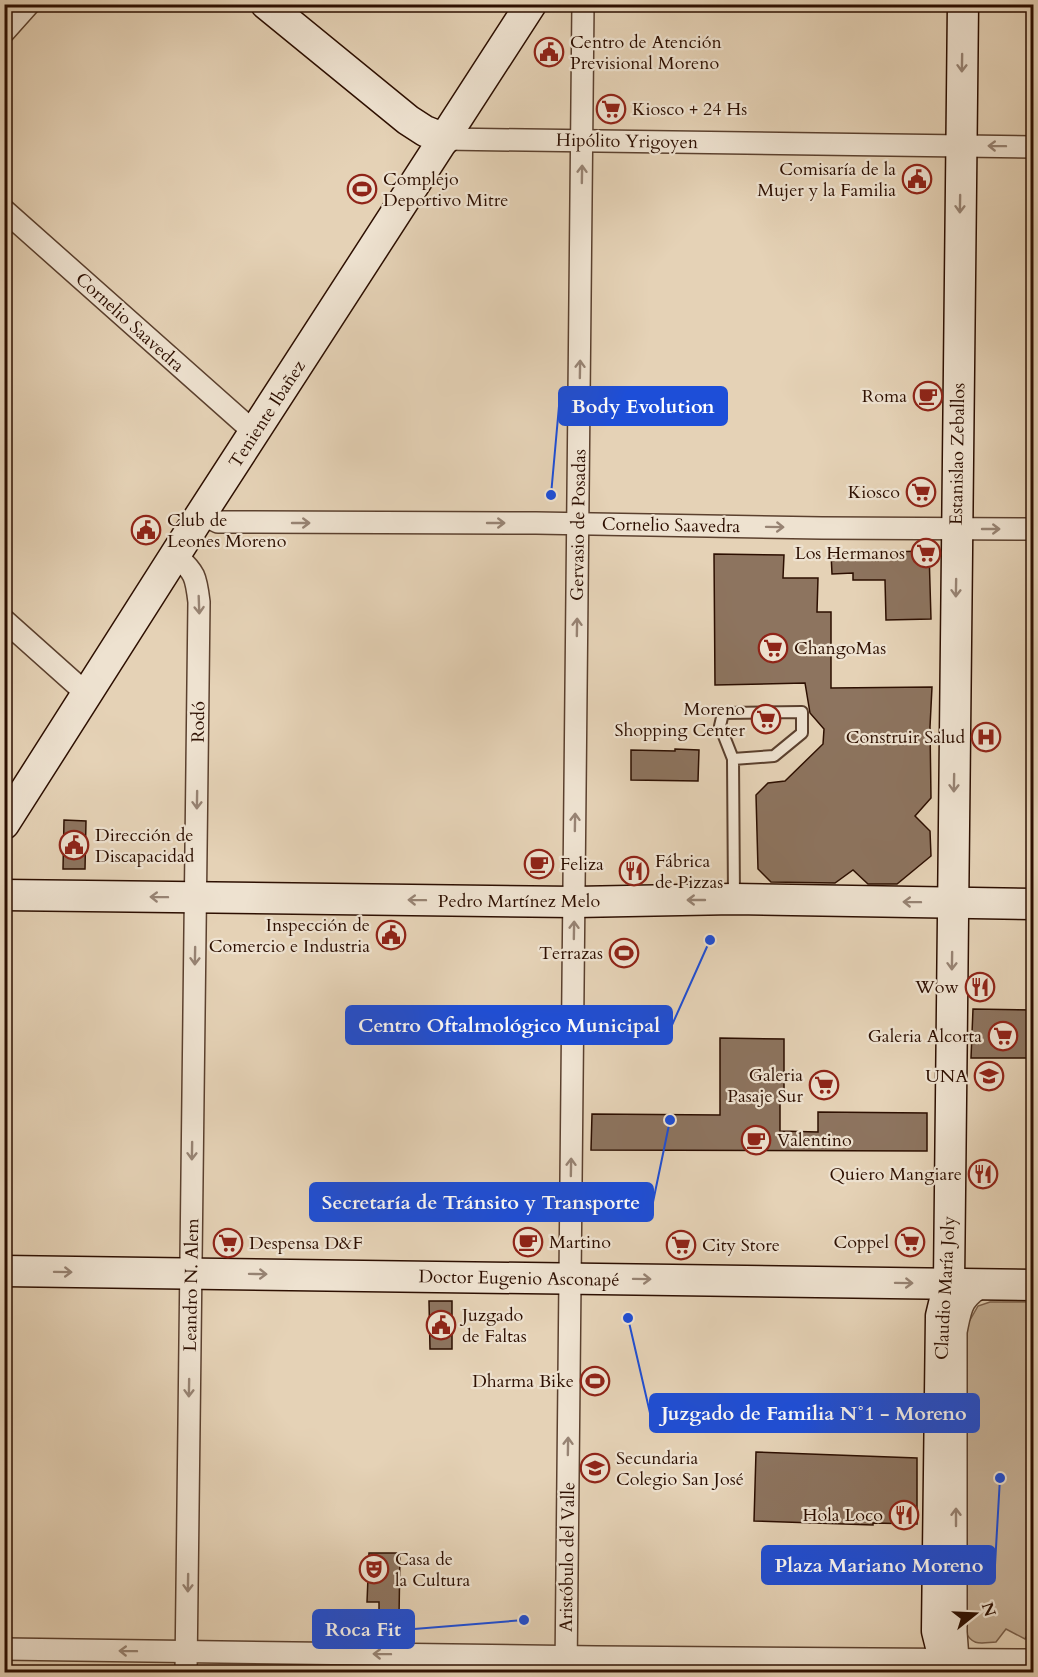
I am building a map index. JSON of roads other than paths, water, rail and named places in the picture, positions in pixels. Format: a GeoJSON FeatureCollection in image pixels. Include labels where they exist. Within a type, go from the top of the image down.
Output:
{"type":"FeatureCollection","features":[{"type":"Feature","properties":{"kind":"street"},"geometry":{"type":"LineString","coordinates":[[4,32],[29,4]]}},
{"type":"Feature","properties":{"kind":"street","name":"Hipólito Yrigoyen"},"geometry":{"type":"LineString","coordinates":[[266,4],[408,120],[425,131],[446,139],[1034,147]]}},
{"type":"Feature","properties":{"kind":"street","name":"Teniente Ibañez"},"geometry":{"type":"LineString","coordinates":[[4,824],[531,4]]}},
{"type":"Feature","properties":{"kind":"street","name":"Gervasio de Posadas"},"geometry":{"type":"LineString","coordinates":[[575,902],[583,4]]}},
{"type":"Feature","properties":{"kind":"street","name":"Estanislao Zeballos"},"geometry":{"type":"LineString","coordinates":[[952,903],[963,4]]}},
{"type":"Feature","properties":{"kind":"street","name":"Cornelio Saavedra"},"geometry":{"type":"LineString","coordinates":[[4,210],[255,433]]}},
{"type":"Feature","properties":{"kind":"street","name":"Cornelio Saavedra"},"geometry":{"type":"LineString","coordinates":[[202,513],[218,522],[1034,529]]}},
{"type":"Feature","properties":{"kind":"street","name":"Rodó"},"geometry":{"type":"LineString","coordinates":[[176,555],[192,571],[196,580],[199,602],[196,898]]}},
{"type":"Feature","properties":{"kind":"street"},"geometry":{"type":"LineString","coordinates":[[4,620],[88,694]]}},
{"type":"Feature","properties":{"kind":"street","name":"Pedro Martínez Melo"},"geometry":{"type":"LineString","coordinates":[[4,895],[575,902],[734,899],[1034,904]]}},
{"type":"Feature","properties":{"kind":"street","name":"Leandro N. Alem"},"geometry":{"type":"LineString","coordinates":[[187,1662],[196,898]]}},
{"type":"Feature","properties":{"kind":"street","name":"Aristóbulo del Valle"},"geometry":{"type":"LineString","coordinates":[[566,1665],[575,902]]}},
{"type":"Feature","properties":{"kind":"street","name":"Claudio María Joly"},"geometry":{"type":"LineString","coordinates":[[949,1664],[937,1631],[941,1316],[949,1284],[952,903]]}},
{"type":"Feature","properties":{"kind":"street","name":"Doctor Eugenio Asconapé"},"geometry":{"type":"LineString","coordinates":[[4,1271],[1034,1285]]}},
{"type":"Feature","properties":{"kind":"street","name":"Claudio María Joly"},"geometry":{"type":"LineString","coordinates":[[949,1664],[956,1632],[956,1332],[961,1306],[972,1292],[986,1284]]}},
{"type":"Feature","properties":{"kind":"street"},"geometry":{"type":"LineString","coordinates":[[4,1649],[187,1662],[566,1665],[949,1664],[1034,1660]]}},
{"type":"Feature","properties":{"kind":"lane"},"geometry":{"type":"LineString","coordinates":[[733,759],[774,756],[802,733],[802,712],[723,713],[720,726],[733,759],[734,899]]}},
{"type":"Feature","properties":{"kind":"place","name":"Centro de Atención Previsional Moreno"},"geometry":{"type":"Point","coordinates":[549,52]}},
{"type":"Feature","properties":{"kind":"place","name":"Kiosco + 24 Hs"},"geometry":{"type":"Point","coordinates":[611,109]}},
{"type":"Feature","properties":{"kind":"place","name":"Comisaría de la Mujer y la Familia"},"geometry":{"type":"Point","coordinates":[917,179]}},
{"type":"Feature","properties":{"kind":"place","name":"Complejo Deportivo Mitre"},"geometry":{"type":"Point","coordinates":[362,189]}},
{"type":"Feature","properties":{"kind":"place","name":"Roma"},"geometry":{"type":"Point","coordinates":[928,396]}},
{"type":"Feature","properties":{"kind":"place","name":"Kiosco"},"geometry":{"type":"Point","coordinates":[921,492]}},
{"type":"Feature","properties":{"kind":"place","name":"Body Evolution"},"geometry":{"type":"Point","coordinates":[551,495]}},
{"type":"Feature","properties":{"kind":"place","name":"Club de Leones Moreno"},"geometry":{"type":"Point","coordinates":[146,530]}},
{"type":"Feature","properties":{"kind":"place","name":"Los Hermanos"},"geometry":{"type":"Point","coordinates":[926,553]}},
{"type":"Feature","properties":{"kind":"place","name":"ChangoMas"},"geometry":{"type":"Point","coordinates":[773,648]}},
{"type":"Feature","properties":{"kind":"place","name":"Moreno Shopping Center"},"geometry":{"type":"Point","coordinates":[766,719]}},
{"type":"Feature","properties":{"kind":"place","name":"Construir Salud"},"geometry":{"type":"Point","coordinates":[986,737]}},
{"type":"Feature","properties":{"kind":"place","name":"Dirección de Discapacidad"},"geometry":{"type":"Point","coordinates":[74,845]}},
{"type":"Feature","properties":{"kind":"place","name":"Feliza"},"geometry":{"type":"Point","coordinates":[539,864]}},
{"type":"Feature","properties":{"kind":"place","name":"Fábrica de Pizzas"},"geometry":{"type":"Point","coordinates":[634,871]}},
{"type":"Feature","properties":{"kind":"place","name":"Inspección de Comercio e Industria"},"geometry":{"type":"Point","coordinates":[391,935]}},
{"type":"Feature","properties":{"kind":"place","name":"Centro Oftalmológico Municipal"},"geometry":{"type":"Point","coordinates":[710,940]}},
{"type":"Feature","properties":{"kind":"place","name":"Terrazas"},"geometry":{"type":"Point","coordinates":[624,953]}},
{"type":"Feature","properties":{"kind":"place","name":"Wow"},"geometry":{"type":"Point","coordinates":[980,987]}},
{"type":"Feature","properties":{"kind":"place","name":"Galeria Alcorta"},"geometry":{"type":"Point","coordinates":[1003,1036]}},
{"type":"Feature","properties":{"kind":"place","name":"UNA"},"geometry":{"type":"Point","coordinates":[989,1076]}},
{"type":"Feature","properties":{"kind":"place","name":"Galeria Pasaje Sur"},"geometry":{"type":"Point","coordinates":[824,1085]}},
{"type":"Feature","properties":{"kind":"place","name":"Secretaría de Tránsito y Transporte"},"geometry":{"type":"Point","coordinates":[670,1120]}},
{"type":"Feature","properties":{"kind":"place","name":"Valentino"},"geometry":{"type":"Point","coordinates":[756,1140]}},
{"type":"Feature","properties":{"kind":"place","name":"Quiero Mangiare"},"geometry":{"type":"Point","coordinates":[983,1174]}},
{"type":"Feature","properties":{"kind":"place","name":"Martino"},"geometry":{"type":"Point","coordinates":[528,1242]}},
{"type":"Feature","properties":{"kind":"place","name":"Coppel"},"geometry":{"type":"Point","coordinates":[910,1242]}},
{"type":"Feature","properties":{"kind":"place","name":"Despensa D&F"},"geometry":{"type":"Point","coordinates":[228,1243]}},
{"type":"Feature","properties":{"kind":"place","name":"City Store"},"geometry":{"type":"Point","coordinates":[681,1245]}},
{"type":"Feature","properties":{"kind":"place","name":"Juzgado de Familia N˚1 - Moreno"},"geometry":{"type":"Point","coordinates":[628,1318]}},
{"type":"Feature","properties":{"kind":"place","name":"Juzgado de Faltas"},"geometry":{"type":"Point","coordinates":[441,1325]}},
{"type":"Feature","properties":{"kind":"place","name":"Dharma Bike"},"geometry":{"type":"Point","coordinates":[595,1381]}},
{"type":"Feature","properties":{"kind":"place","name":"Secundaria Colegio San José"},"geometry":{"type":"Point","coordinates":[595,1468]}},
{"type":"Feature","properties":{"kind":"place","name":"Plaza Mariano Moreno"},"geometry":{"type":"Point","coordinates":[1000,1478]}},
{"type":"Feature","properties":{"kind":"place","name":"Hola Loco"},"geometry":{"type":"Point","coordinates":[904,1515]}},
{"type":"Feature","properties":{"kind":"place","name":"Casa de la Cultura"},"geometry":{"type":"Point","coordinates":[374,1569]}},
{"type":"Feature","properties":{"kind":"place","name":"Roca Fit"},"geometry":{"type":"Point","coordinates":[524,1620]}}]}
